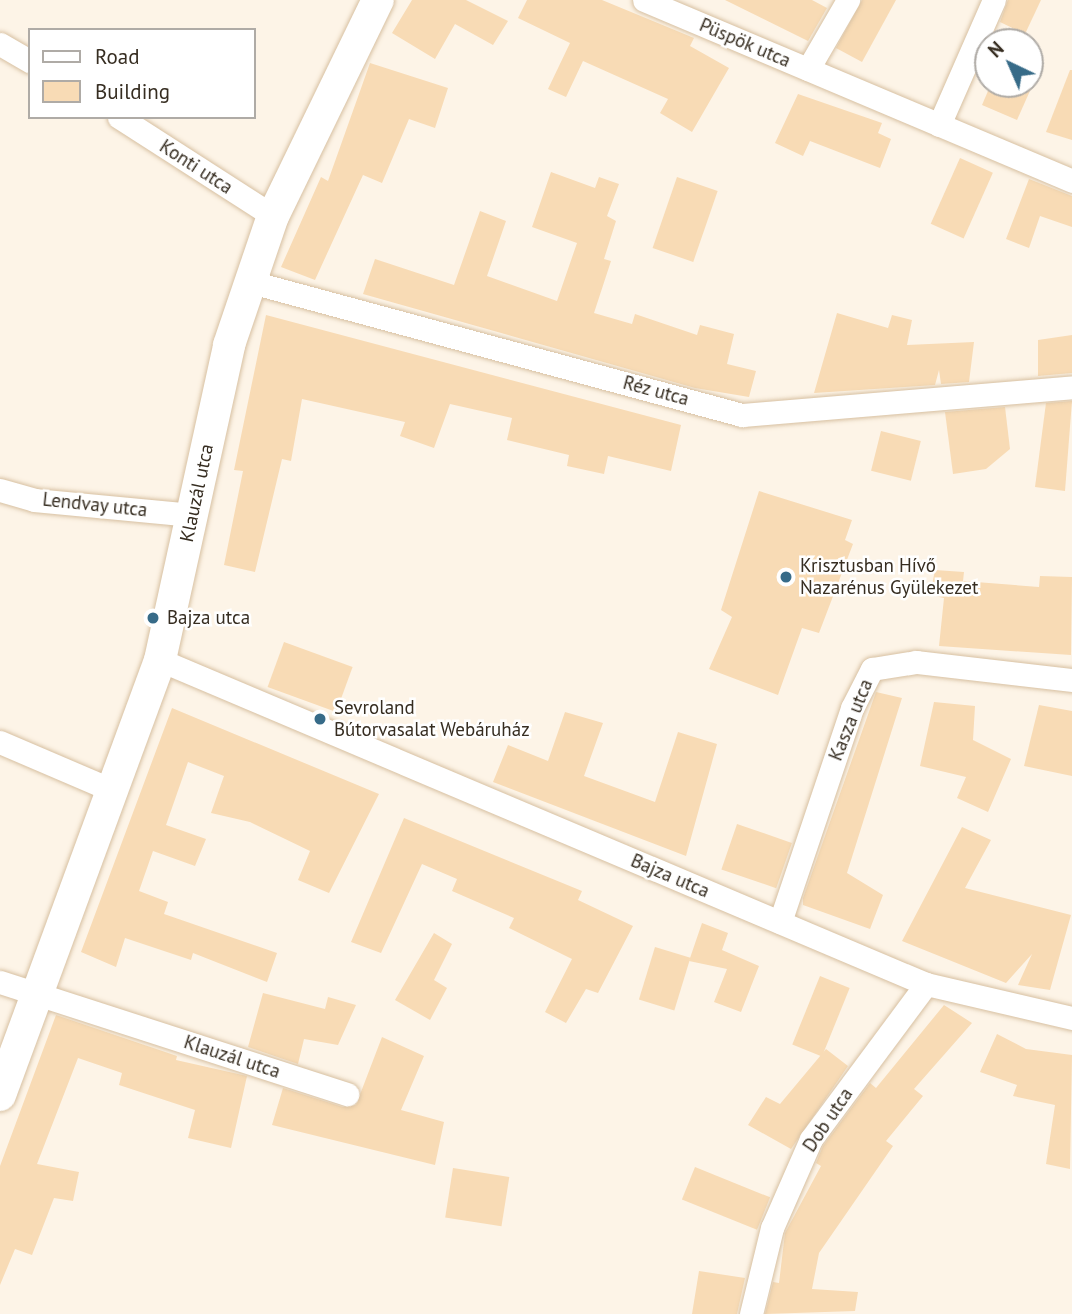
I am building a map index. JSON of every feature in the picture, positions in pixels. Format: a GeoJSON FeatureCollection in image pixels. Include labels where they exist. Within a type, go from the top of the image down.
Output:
{"type":"FeatureCollection","features":[{"type":"Feature","properties":{"kind":"street","name":"Klauzál utca"},"geometry":{"type":"LineString","coordinates":[[0,1095],[160,660],[229,345],[273,216],[378,0]]}},
{"type":"Feature","properties":{"kind":"street","name":"Püspök utca"},"geometry":{"type":"LineString","coordinates":[[644,0],[1072,181]]}},
{"type":"Feature","properties":{"kind":"street","name":"Püspök utca"},"geometry":{"type":"LineString","coordinates":[[808,69],[848,0]]}},
{"type":"Feature","properties":{"kind":"street"},"geometry":{"type":"LineString","coordinates":[[939,125],[994,0]]}},
{"type":"Feature","properties":{"kind":"street"},"geometry":{"type":"LineString","coordinates":[[0,44],[28,60]]}},
{"type":"Feature","properties":{"kind":"street","name":"Konti utca"},"geometry":{"type":"LineString","coordinates":[[122,119],[273,216]]}},
{"type":"Feature","properties":{"kind":"street","name":"Réz utca"},"geometry":{"type":"LineString","coordinates":[[251,282],[742,415],[1072,387]]}},
{"type":"Feature","properties":{"kind":"street","name":"Lendvay utca"},"geometry":{"type":"LineString","coordinates":[[0,490],[34,500],[192,515]]}},
{"type":"Feature","properties":{"kind":"street","name":"Bajza utca"},"geometry":{"type":"LineString","coordinates":[[160,660],[926,984],[1072,1018]]}},
{"type":"Feature","properties":{"kind":"street","name":"Kasza utca"},"geometry":{"type":"LineString","coordinates":[[780,922],[852,708],[872,669],[916,662],[1072,680]]}},
{"type":"Feature","properties":{"kind":"street"},"geometry":{"type":"LineString","coordinates":[[0,742],[112,790]]}},
{"type":"Feature","properties":{"kind":"street"},"geometry":{"type":"LineString","coordinates":[[0,982],[37,995]]}},
{"type":"Feature","properties":{"kind":"street","name":"Dob utca"},"geometry":{"type":"LineString","coordinates":[[751,1314],[772,1228],[811,1139],[926,984]]}},
{"type":"Feature","properties":{"kind":"street","name":"Klauzál utca"},"geometry":{"type":"LineString","coordinates":[[37,995],[347,1094]]}},
{"type":"Feature","properties":{"kind":"building"},"geometry":{"type":"Polygon","coordinates":[[[412,0],[466,0],[508,21],[493,45],[455,24],[435,59],[392,33],[412,0]]]}},
{"type":"Feature","properties":{"kind":"building"},"geometry":{"type":"Polygon","coordinates":[[[527,0],[602,0],[694,38],[690,46],[729,68],[692,132],[660,113],[668,99],[583,61],[566,97],[548,89],[570,43],[518,18],[527,0]]]}},
{"type":"Feature","properties":{"kind":"building"},"geometry":{"type":"Polygon","coordinates":[[[725,0],[812,0],[827,8],[808,41],[725,0]]]}},
{"type":"Feature","properties":{"kind":"building"},"geometry":{"type":"Polygon","coordinates":[[[862,0],[896,0],[862,62],[836,48],[862,0]]]}},
{"type":"Feature","properties":{"kind":"building"},"geometry":{"type":"Polygon","coordinates":[[[1008,0],[1041,0],[1028,28],[1012,28],[1000,22],[1008,0]]]}},
{"type":"Feature","properties":{"kind":"building"},"geometry":{"type":"Polygon","coordinates":[[[370,63],[448,88],[435,128],[409,119],[382,183],[363,175],[315,280],[281,267],[321,177],[328,181],[370,63]]]}},
{"type":"Feature","properties":{"kind":"building"},"geometry":{"type":"Polygon","coordinates":[[[1072,70],[1072,140],[1046,132],[1072,70]]]}},
{"type":"Feature","properties":{"kind":"building"},"geometry":{"type":"Polygon","coordinates":[[[798,94],[882,123],[878,133],[891,139],[880,168],[810,141],[803,156],[775,143],[798,94]]]}},
{"type":"Feature","properties":{"kind":"building"},"geometry":{"type":"Polygon","coordinates":[[[985,98],[1027,98],[1017,120],[982,105],[985,98]]]}},
{"type":"Feature","properties":{"kind":"building"},"geometry":{"type":"Polygon","coordinates":[[[960,158],[993,173],[964,238],[931,224],[960,158]]]}},
{"type":"Feature","properties":{"kind":"building"},"geometry":{"type":"Polygon","coordinates":[[[551,172],[595,188],[599,177],[619,184],[607,216],[616,221],[604,259],[611,261],[594,313],[632,324],[635,314],[697,335],[700,325],[734,334],[727,364],[756,371],[749,397],[695,388],[363,294],[375,259],[454,285],[480,211],[506,221],[487,276],[557,301],[577,243],[532,227],[551,172]]]}},
{"type":"Feature","properties":{"kind":"building"},"geometry":{"type":"Polygon","coordinates":[[[677,177],[718,191],[693,262],[653,248],[677,177]]]}},
{"type":"Feature","properties":{"kind":"building"},"geometry":{"type":"Polygon","coordinates":[[[1029,179],[1072,196],[1072,227],[1040,216],[1029,248],[1006,239],[1029,179]]]}},
{"type":"Feature","properties":{"kind":"building"},"geometry":{"type":"Polygon","coordinates":[[[837,313],[888,328],[892,315],[912,320],[907,345],[974,342],[969,382],[941,384],[939,370],[935,385],[814,393],[837,313]]]}},
{"type":"Feature","properties":{"kind":"building"},"geometry":{"type":"Polygon","coordinates":[[[266,315],[681,425],[671,471],[608,456],[604,474],[567,466],[569,455],[507,440],[512,418],[450,404],[434,448],[400,436],[405,422],[302,399],[291,461],[282,459],[255,572],[224,565],[243,471],[234,470],[266,315]]]}},
{"type":"Feature","properties":{"kind":"building"},"geometry":{"type":"Polygon","coordinates":[[[1072,335],[1072,373],[1038,376],[1038,340],[1072,335]]]}},
{"type":"Feature","properties":{"kind":"building"},"geometry":{"type":"Polygon","coordinates":[[[1072,401],[1065,491],[1035,487],[1046,403],[1072,401]]]}},
{"type":"Feature","properties":{"kind":"building"},"geometry":{"type":"Polygon","coordinates":[[[1005,407],[1010,449],[986,469],[953,474],[945,412],[1005,407]]]}},
{"type":"Feature","properties":{"kind":"building"},"geometry":{"type":"Polygon","coordinates":[[[881,431],[921,441],[911,481],[871,471],[881,431]]]}},
{"type":"Feature","properties":{"kind":"building","name":"Krisztusban Hívő Nazarénus Gyülekezet"},"geometry":{"type":"Polygon","coordinates":[[[759,491],[852,520],[845,540],[853,544],[819,633],[802,628],[778,695],[709,669],[732,617],[721,610],[759,491]]]}},
{"type":"Feature","properties":{"kind":"building"},"geometry":{"type":"Polygon","coordinates":[[[935,570],[964,572],[963,581],[1039,587],[1040,576],[1072,577],[1071,655],[939,646],[944,598],[930,595],[935,570]]]}},
{"type":"Feature","properties":{"kind":"building"},"geometry":{"type":"Polygon","coordinates":[[[284,642],[353,667],[336,712],[268,687],[284,642]]]}},
{"type":"Feature","properties":{"kind":"building"},"geometry":{"type":"Polygon","coordinates":[[[876,692],[902,698],[847,873],[883,895],[870,929],[803,905],[803,898],[876,692]]]}},
{"type":"Feature","properties":{"kind":"building"},"geometry":{"type":"Polygon","coordinates":[[[934,702],[975,706],[973,740],[1011,759],[988,812],[957,798],[966,777],[920,766],[934,702]]]}},
{"type":"Feature","properties":{"kind":"building"},"geometry":{"type":"Polygon","coordinates":[[[1039,705],[1072,711],[1072,776],[1024,766],[1039,705]]]}},
{"type":"Feature","properties":{"kind":"building"},"geometry":{"type":"Polygon","coordinates":[[[172,708],[379,794],[329,893],[298,880],[310,851],[250,822],[211,813],[224,776],[188,762],[166,825],[206,839],[195,866],[153,851],[139,891],[168,902],[164,914],[277,953],[267,982],[193,953],[191,960],[125,938],[116,967],[81,952],[172,708]]]}},
{"type":"Feature","properties":{"kind":"building"},"geometry":{"type":"Polygon","coordinates":[[[565,712],[603,723],[584,776],[655,802],[678,732],[717,744],[686,856],[493,782],[508,745],[548,761],[565,712]]]}},
{"type":"Feature","properties":{"kind":"building"},"geometry":{"type":"Polygon","coordinates":[[[404,818],[582,891],[578,900],[633,926],[598,993],[586,989],[566,1023],[545,1012],[572,959],[509,928],[514,918],[452,891],[457,879],[422,864],[381,953],[351,942],[404,818]]]}},
{"type":"Feature","properties":{"kind":"building"},"geometry":{"type":"Polygon","coordinates":[[[737,824],[792,843],[776,888],[721,869],[737,824]]]}},
{"type":"Feature","properties":{"kind":"building"},"geometry":{"type":"Polygon","coordinates":[[[962,827],[991,840],[965,888],[1071,915],[1050,990],[1018,985],[1032,954],[1006,983],[902,941],[962,827]]]}},
{"type":"Feature","properties":{"kind":"building"},"geometry":{"type":"Polygon","coordinates":[[[702,923],[728,933],[722,950],[759,966],[741,1012],[714,1002],[727,969],[689,961],[702,923]]]}},
{"type":"Feature","properties":{"kind":"building"},"geometry":{"type":"Polygon","coordinates":[[[434,933],[452,944],[434,980],[447,988],[430,1020],[395,1000],[434,933]]]}},
{"type":"Feature","properties":{"kind":"building"},"geometry":{"type":"Polygon","coordinates":[[[655,947],[690,958],[674,1010],[639,1000],[655,947]]]}},
{"type":"Feature","properties":{"kind":"building"},"geometry":{"type":"Polygon","coordinates":[[[820,976],[850,988],[822,1057],[792,1045],[820,976]]]}},
{"type":"Feature","properties":{"kind":"building"},"geometry":{"type":"Polygon","coordinates":[[[263,993],[325,1009],[328,997],[356,1005],[338,1045],[304,1039],[298,1064],[248,1047],[263,993]]]}},
{"type":"Feature","properties":{"kind":"building"},"geometry":{"type":"Polygon","coordinates":[[[944,1005],[972,1023],[914,1089],[923,1096],[886,1141],[893,1146],[819,1253],[812,1289],[858,1292],[855,1311],[765,1314],[773,1282],[779,1283],[785,1233],[821,1166],[816,1163],[823,1146],[870,1083],[876,1088],[944,1005]]]}},
{"type":"Feature","properties":{"kind":"building"},"geometry":{"type":"Polygon","coordinates":[[[56,1015],[177,1056],[176,1060],[247,1076],[231,1148],[188,1138],[195,1110],[119,1085],[122,1073],[78,1058],[37,1164],[79,1172],[73,1201],[54,1198],[32,1255],[15,1249],[0,1285],[0,1166],[56,1015]]]}},
{"type":"Feature","properties":{"kind":"building"},"geometry":{"type":"Polygon","coordinates":[[[997,1034],[1026,1049],[1072,1055],[1070,1169],[1046,1164],[1055,1105],[1013,1096],[1017,1085],[980,1072],[997,1034]]]}},
{"type":"Feature","properties":{"kind":"building"},"geometry":{"type":"Polygon","coordinates":[[[382,1037],[424,1056],[401,1110],[444,1122],[435,1165],[272,1125],[283,1088],[343,1107],[356,1105],[382,1037]]]}},
{"type":"Feature","properties":{"kind":"building"},"geometry":{"type":"Polygon","coordinates":[[[826,1049],[848,1066],[791,1149],[748,1125],[766,1097],[780,1104],[826,1049]]]}},
{"type":"Feature","properties":{"kind":"building"},"geometry":{"type":"Polygon","coordinates":[[[695,1167],[770,1197],[757,1230],[682,1199],[695,1167]]]}},
{"type":"Feature","properties":{"kind":"building"},"geometry":{"type":"Polygon","coordinates":[[[453,1168],[509,1177],[501,1226],[445,1217],[453,1168]]]}},
{"type":"Feature","properties":{"kind":"building"},"geometry":{"type":"Polygon","coordinates":[[[699,1271],[745,1278],[737,1314],[692,1314],[699,1271]]]}},
{"type":"Feature","properties":{"kind":"place","name":"Krisztusban Hívő Nazarénus Gyülekezet"},"geometry":{"type":"Point","coordinates":[786,577]}},
{"type":"Feature","properties":{"kind":"place","name":"Bajza utca"},"geometry":{"type":"Point","coordinates":[153,618]}},
{"type":"Feature","properties":{"kind":"place","name":"Sevroland Bútorvasalat Webáruház"},"geometry":{"type":"Point","coordinates":[320,719]}}]}
